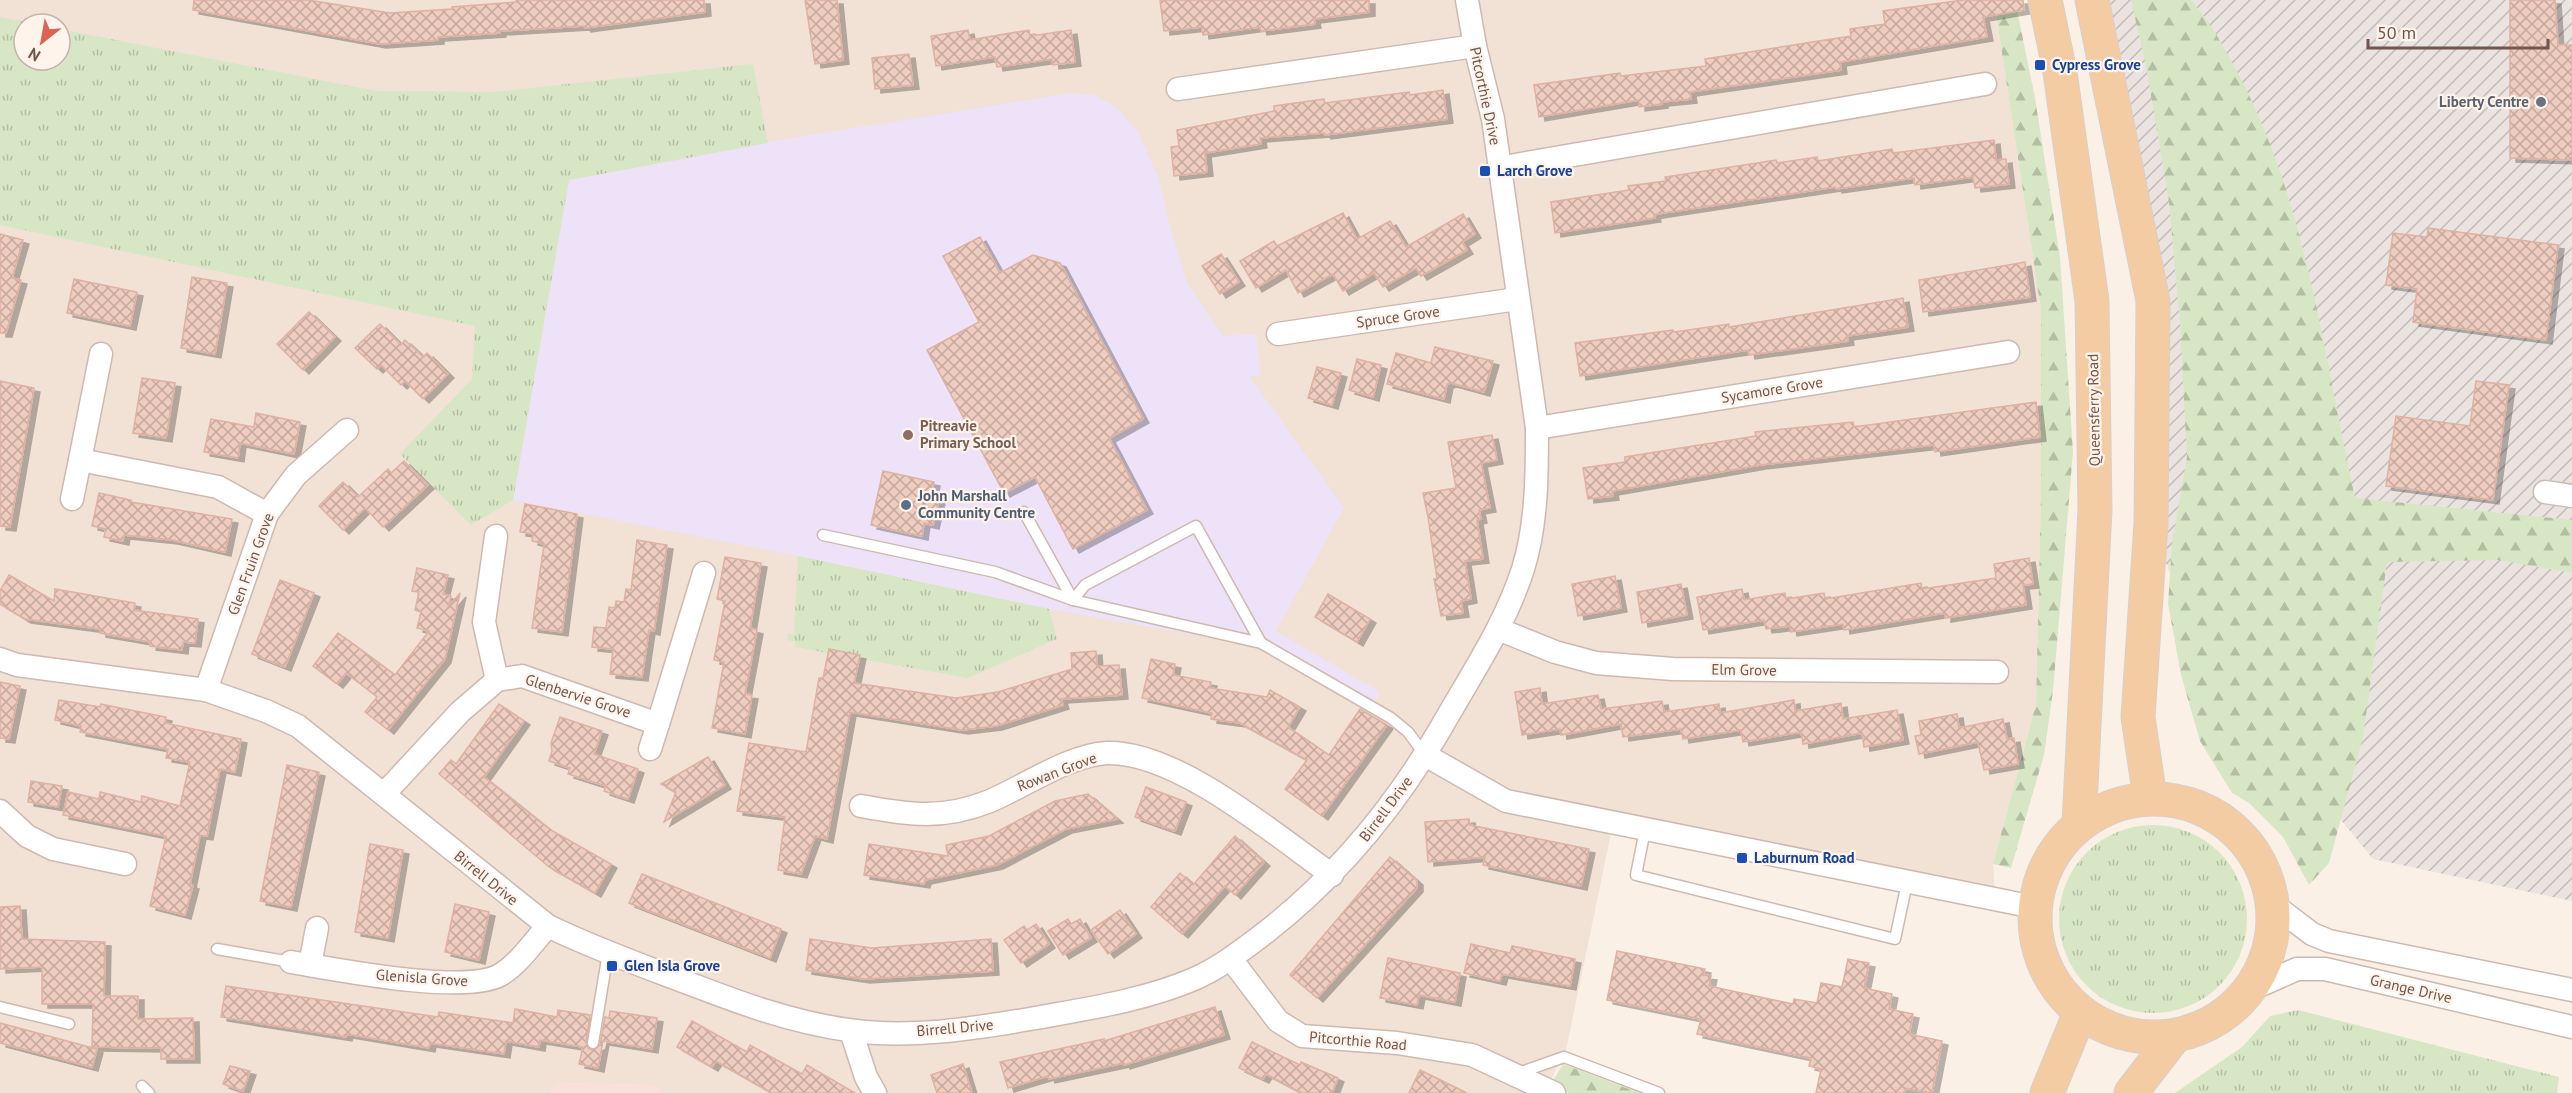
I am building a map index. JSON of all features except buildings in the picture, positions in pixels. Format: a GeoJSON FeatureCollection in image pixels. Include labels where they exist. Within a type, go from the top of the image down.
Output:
{"type":"FeatureCollection","features":[{"type":"Feature","properties":{"kind":"main road","name":"Queensferry Road"},"geometry":{"type":"LineString","coordinates":[[2045,0],[2060,72],[2092,301],[2095,510],[2079,824]]}},
{"type":"Feature","properties":{"kind":"main road"},"geometry":{"type":"LineString","coordinates":[[2092,0],[2153,301],[2151,523],[2138,717],[2150,798]]}},
{"type":"Feature","properties":{"kind":"main road"},"geometry":{"type":"LineString","coordinates":[[2150,798],[2185,802],[2218,817],[2245,840],[2264,870],[2274,905],[2271,944],[2266,963],[2252,989],[2230,1011],[2213,1022],[2174,1037],[2141,1038],[2109,1030],[2080,1013],[2060,993],[2045,969],[2036,942],[2034,907],[2047,864],[2061,843],[2079,824],[2112,806],[2150,798]]}},
{"type":"Feature","properties":{"kind":"main road"},"geometry":{"type":"LineString","coordinates":[[2047,1093],[2080,1013]]}},
{"type":"Feature","properties":{"kind":"main road"},"geometry":{"type":"LineString","coordinates":[[2132,1093],[2174,1037]]}},
{"type":"Feature","properties":{"kind":"street","name":"Pitcorthie Drive"},"geometry":{"type":"LineString","coordinates":[[1467,0],[1475,46],[1493,120],[1517,300]]}},
{"type":"Feature","properties":{"kind":"street"},"geometry":{"type":"LineString","coordinates":[[1178,89],[1475,46]]}},
{"type":"Feature","properties":{"kind":"street"},"geometry":{"type":"LineString","coordinates":[[1498,168],[1985,84]]}},
{"type":"Feature","properties":{"kind":"street","name":"Spruce Grove"},"geometry":{"type":"LineString","coordinates":[[1278,334],[1517,300]]}},
{"type":"Feature","properties":{"kind":"street","name":"Birrell Drive"},"geometry":{"type":"LineString","coordinates":[[0,659],[18,665],[206,690],[266,711],[298,726],[548,926],[608,953],[786,1018],[851,1031],[933,1033],[1042,1017],[1153,993],[1194,979],[1231,959],[1280,922],[1332,875],[1374,829],[1425,755],[1498,628],[1523,568],[1532,524],[1537,477],[1537,428],[1517,300]]}},
{"type":"Feature","properties":{"kind":"street","name":"Sycamore Grove"},"geometry":{"type":"LineString","coordinates":[[1537,428],[2008,352]]}},
{"type":"Feature","properties":{"kind":"street"},"geometry":{"type":"LineString","coordinates":[[72,499],[101,354]]}},
{"type":"Feature","properties":{"kind":"street","name":"Glen Fruin Grove"},"geometry":{"type":"LineString","coordinates":[[206,690],[267,514],[296,475],[347,430]]}},
{"type":"Feature","properties":{"kind":"street"},"geometry":{"type":"LineString","coordinates":[[80,460],[218,487],[267,514]]}},
{"type":"Feature","properties":{"kind":"street"},"geometry":{"type":"LineString","coordinates":[[2544,492],[2572,496]]}},
{"type":"Feature","properties":{"kind":"street"},"geometry":{"type":"LineString","coordinates":[[384,794],[460,712],[497,680],[484,621],[496,536]]}},
{"type":"Feature","properties":{"kind":"street"},"geometry":{"type":"LineString","coordinates":[[650,749],[704,573]]}},
{"type":"Feature","properties":{"kind":"street","name":"Elm Grove"},"geometry":{"type":"LineString","coordinates":[[1498,628],[1555,652],[1586,660],[1640,667],[1997,672]]}},
{"type":"Feature","properties":{"kind":"street","name":"Glenbervie Grove"},"geometry":{"type":"LineString","coordinates":[[497,680],[522,676],[658,724]]}},
{"type":"Feature","properties":{"kind":"street","name":"Rowan Grove"},"geometry":{"type":"LineString","coordinates":[[861,806],[904,814],[934,816],[990,800],[1078,761],[1106,753],[1136,756],[1172,767],[1203,785],[1332,875]]}},
{"type":"Feature","properties":{"kind":"street"},"geometry":{"type":"LineString","coordinates":[[1425,755],[1506,801],[2034,907]]}},
{"type":"Feature","properties":{"kind":"street"},"geometry":{"type":"LineString","coordinates":[[0,811],[27,836],[53,849],[125,864]]}},
{"type":"Feature","properties":{"kind":"street","name":"Grange Drive"},"geometry":{"type":"LineString","coordinates":[[2274,905],[2312,934],[2329,941],[2572,990]]}},
{"type":"Feature","properties":{"kind":"street","name":"Glenisla Grove"},"geometry":{"type":"LineString","coordinates":[[300,963],[399,979],[483,981],[499,976],[513,966],[548,926]]}},
{"type":"Feature","properties":{"kind":"street"},"geometry":{"type":"LineString","coordinates":[[300,963],[317,928]]}},
{"type":"Feature","properties":{"kind":"street","name":"Pitcorthie Road"},"geometry":{"type":"LineString","coordinates":[[1231,959],[1278,1021],[1302,1036],[1397,1043],[1472,1055],[1554,1093]]}},
{"type":"Feature","properties":{"kind":"street","name":"Grange Drive"},"geometry":{"type":"LineString","coordinates":[[2252,989],[2296,969],[2325,969],[2572,1027]]}},
{"type":"Feature","properties":{"kind":"street"},"geometry":{"type":"LineString","coordinates":[[851,1031],[866,1077],[875,1093]]}},
{"type":"Feature","properties":{"kind":"lane"},"geometry":{"type":"LineString","coordinates":[[1024,512],[1072,600]]}},
{"type":"Feature","properties":{"kind":"lane"},"geometry":{"type":"LineString","coordinates":[[1072,600],[1085,585],[1196,526],[1261,643]]}},
{"type":"Feature","properties":{"kind":"lane"},"geometry":{"type":"LineString","coordinates":[[823,535],[995,572],[1072,600],[1261,643],[1391,718],[1408,732],[1425,755]]}},
{"type":"Feature","properties":{"kind":"lane"},"geometry":{"type":"LineString","coordinates":[[1645,830],[1636,875],[1895,939],[1907,883]]}},
{"type":"Feature","properties":{"kind":"lane"},"geometry":{"type":"LineString","coordinates":[[218,949],[300,963]]}},
{"type":"Feature","properties":{"kind":"lane"},"geometry":{"type":"LineString","coordinates":[[593,1044],[608,953]]}},
{"type":"Feature","properties":{"kind":"lane"},"geometry":{"type":"LineString","coordinates":[[0,1007],[69,1024]]}},
{"type":"Feature","properties":{"kind":"lane"},"geometry":{"type":"LineString","coordinates":[[1516,1074],[1564,1057],[1659,1093]]}},
{"type":"Feature","properties":{"kind":"shaded area"},"geometry":{"type":"Polygon","coordinates":[[[0,0],[1994,0],[2041,310],[2041,494],[2036,704],[1993,864],[1995,899],[1613,824],[1566,1050],[1544,1093],[663,1093],[652,1085],[557,1083],[550,1093],[0,1093],[0,0]]]}},
{"type":"Feature","properties":{"kind":"shaded area"},"geometry":{"type":"Polygon","coordinates":[[[2092,0],[2572,0],[2572,901],[2373,859],[2314,787],[2224,718],[2151,523],[2153,301],[2092,0]]]}},
{"type":"Feature","properties":{"kind":"shaded area","name":"Pitreavie Primary School"},"geometry":{"type":"Polygon","coordinates":[[[1070,93],[1094,95],[1115,106],[1138,132],[1159,179],[1187,283],[1223,336],[1256,334],[1261,375],[1250,377],[1344,508],[1276,631],[1380,692],[1370,711],[1261,647],[1049,609],[798,556],[513,500],[569,180],[774,141],[1070,93]]]}},
{"type":"Feature","properties":{"kind":"shaded area"},"geometry":{"type":"Polygon","coordinates":[[[557,1083],[652,1085],[663,1093],[550,1093],[557,1083]]]}},
{"type":"Feature","properties":{"kind":"green space"},"geometry":{"type":"Polygon","coordinates":[[[1994,0],[2015,0],[2035,98],[2060,257],[2073,452],[2053,691],[2044,755],[2011,868],[1993,864],[2036,704],[2041,494],[2041,310],[1994,0]]]}},
{"type":"Feature","properties":{"kind":"green space"},"geometry":{"type":"Polygon","coordinates":[[[2131,0],[2191,0],[2225,49],[2265,130],[2299,233],[2312,285],[2355,498],[2572,520],[2572,573],[2499,560],[2387,562],[2363,737],[2329,863],[2309,885],[2283,837],[2249,803],[2232,793],[2200,741],[2181,675],[2168,604],[2172,544],[2187,457],[2180,324],[2169,202],[2146,66],[2131,0]]]}},
{"type":"Feature","properties":{"kind":"green space"},"geometry":{"type":"Polygon","coordinates":[[[0,17],[12,19],[12,72],[72,72],[72,31],[376,91],[493,92],[753,64],[768,143],[569,180],[513,500],[471,525],[400,454],[472,379],[475,326],[0,225],[0,17]]]}},
{"type":"Feature","properties":{"kind":"green space"},"geometry":{"type":"Polygon","coordinates":[[[798,556],[1049,609],[1057,639],[968,678],[795,647],[796,642],[787,640],[788,633],[794,634],[798,556]]]}},
{"type":"Feature","properties":{"kind":"green space"},"geometry":{"type":"Polygon","coordinates":[[[2144,825],[2162,825],[2197,836],[2213,846],[2226,859],[2240,883],[2247,919],[2240,955],[2226,979],[2213,992],[2180,1009],[2162,1013],[2144,1013],[2109,1002],[2093,992],[2080,979],[2063,946],[2059,928],[2059,910],[2070,875],[2080,859],[2093,846],[2126,829],[2144,825]]]}},
{"type":"Feature","properties":{"kind":"green space"},"geometry":{"type":"Polygon","coordinates":[[[2298,1010],[2559,1077],[2557,1093],[2175,1093],[2242,1047],[2270,1016],[2298,1010]]]}},
{"type":"Feature","properties":{"kind":"green space"},"geometry":{"type":"Polygon","coordinates":[[[1563,1064],[1639,1093],[1569,1093],[1551,1084],[1563,1064]]]}},
{"type":"Feature","properties":{"kind":"green space"},"geometry":{"type":"Polygon","coordinates":[[[1563,1064],[1639,1093],[1591,1093],[1563,1079],[1563,1064]]]}},
{"type":"Feature","properties":{"kind":"place","name":"Cypress Grove"},"geometry":{"type":"Point","coordinates":[2040,65]}},
{"type":"Feature","properties":{"kind":"place","name":"Liberty Centre"},"geometry":{"type":"Point","coordinates":[2541,102]}},
{"type":"Feature","properties":{"kind":"place","name":"Larch Grove"},"geometry":{"type":"Point","coordinates":[1485,171]}},
{"type":"Feature","properties":{"kind":"place","name":"Pitreavie Primary School"},"geometry":{"type":"Point","coordinates":[908,435]}},
{"type":"Feature","properties":{"kind":"place","name":"John Marshall Community Centre"},"geometry":{"type":"Point","coordinates":[906,505]}},
{"type":"Feature","properties":{"kind":"place","name":"Laburnum Road"},"geometry":{"type":"Point","coordinates":[1742,858]}},
{"type":"Feature","properties":{"kind":"place","name":"Glen Isla Grove"},"geometry":{"type":"Point","coordinates":[612,966]}}]}
